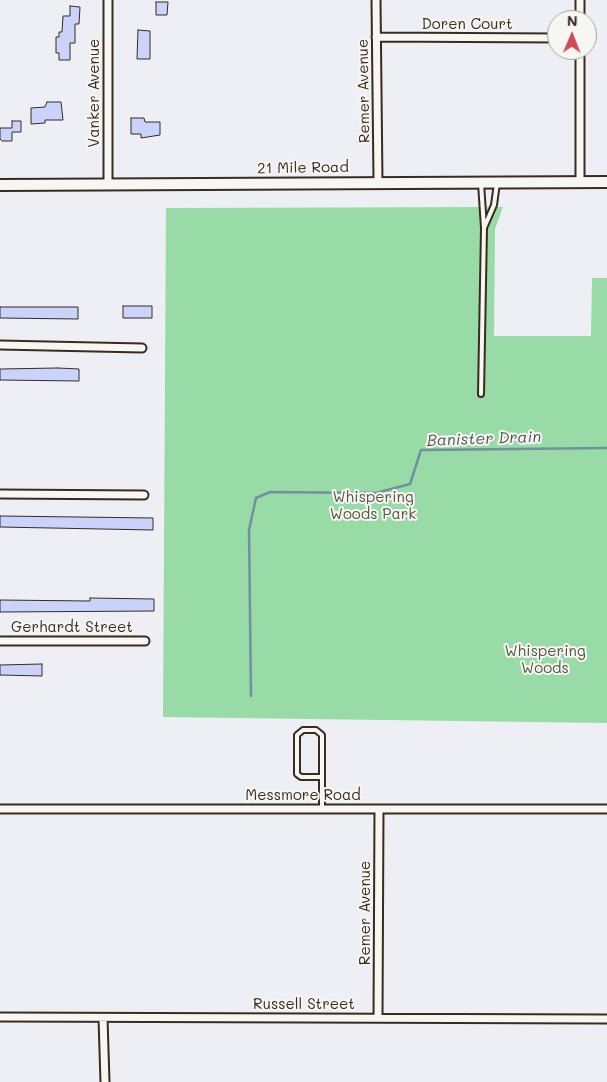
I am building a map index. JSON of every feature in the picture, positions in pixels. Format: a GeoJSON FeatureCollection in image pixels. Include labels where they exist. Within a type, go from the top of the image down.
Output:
{"type":"FeatureCollection","features":[{"type":"Feature","properties":{"kind":"street","name":"Vanker Avenue"},"geometry":{"type":"LineString","coordinates":[[108,0],[108,186]]}},
{"type":"Feature","properties":{"kind":"street","name":"Remer Avenue"},"geometry":{"type":"LineString","coordinates":[[376,0],[378,181]]}},
{"type":"Feature","properties":{"kind":"street","name":"Doren Court"},"geometry":{"type":"LineString","coordinates":[[376,37],[547,38]]}},
{"type":"Feature","properties":{"kind":"street"},"geometry":{"type":"LineString","coordinates":[[580,60],[580,182]]}},
{"type":"Feature","properties":{"kind":"street","name":"21 Mile Road"},"geometry":{"type":"LineString","coordinates":[[0,185],[108,186],[378,181],[607,182]]}},
{"type":"Feature","properties":{"kind":"street"},"geometry":{"type":"LineString","coordinates":[[0,345],[142,348]]}},
{"type":"Feature","properties":{"kind":"street"},"geometry":{"type":"LineString","coordinates":[[0,494],[144,495]]}},
{"type":"Feature","properties":{"kind":"street","name":"Gerhardt Street"},"geometry":{"type":"LineString","coordinates":[[0,641],[144,641]]}},
{"type":"Feature","properties":{"kind":"street","name":"Remer Avenue"},"geometry":{"type":"LineString","coordinates":[[378,1018],[379,808]]}},
{"type":"Feature","properties":{"kind":"street","name":"Messmore Road"},"geometry":{"type":"LineString","coordinates":[[0,809],[607,809]]}},
{"type":"Feature","properties":{"kind":"street","name":"Russell Street"},"geometry":{"type":"LineString","coordinates":[[0,1018],[607,1019]]}},
{"type":"Feature","properties":{"kind":"street"},"geometry":{"type":"LineString","coordinates":[[103,1018],[105,1082]]}},
{"type":"Feature","properties":{"kind":"lane"},"geometry":{"type":"LineString","coordinates":[[481,181],[484,228],[481,394]]}},
{"type":"Feature","properties":{"kind":"lane"},"geometry":{"type":"LineString","coordinates":[[484,228],[494,205],[497,181]]}},
{"type":"Feature","properties":{"kind":"lane"},"geometry":{"type":"LineString","coordinates":[[322,777],[301,777],[297,774],[297,735],[302,730],[316,730],[322,736],[322,777],[322,809]]}},
{"type":"Feature","properties":{"kind":"green space","name":"Whispering Woods Park"},"geometry":{"type":"Polygon","coordinates":[[[503,207],[495,229],[494,336],[591,336],[592,278],[607,278],[607,723],[163,717],[166,208],[503,207]]]}},
{"type":"Feature","properties":{"kind":"building"},"geometry":{"type":"Polygon","coordinates":[[[156,2],[168,2],[167,15],[156,15],[156,2]]]}},
{"type":"Feature","properties":{"kind":"building"},"geometry":{"type":"Polygon","coordinates":[[[70,6],[80,7],[79,24],[75,24],[75,43],[70,43],[70,60],[59,60],[59,53],[56,53],[56,37],[59,37],[59,32],[62,32],[63,16],[70,16],[70,6]]]}},
{"type":"Feature","properties":{"kind":"building"},"geometry":{"type":"Polygon","coordinates":[[[138,30],[150,31],[150,59],[137,59],[138,30]]]}},
{"type":"Feature","properties":{"kind":"building"},"geometry":{"type":"Polygon","coordinates":[[[47,102],[61,102],[63,120],[45,120],[45,123],[31,124],[31,108],[45,107],[47,102]]]}},
{"type":"Feature","properties":{"kind":"building"},"geometry":{"type":"Polygon","coordinates":[[[131,118],[144,118],[145,122],[160,122],[160,135],[141,138],[141,134],[131,134],[131,118]]]}},
{"type":"Feature","properties":{"kind":"building"},"geometry":{"type":"Polygon","coordinates":[[[12,121],[21,121],[21,132],[12,132],[12,141],[2,141],[0,139],[0,128],[12,128],[12,121]]]}},
{"type":"Feature","properties":{"kind":"building"},"geometry":{"type":"Polygon","coordinates":[[[123,306],[152,306],[152,318],[123,318],[123,306]]]}},
{"type":"Feature","properties":{"kind":"building"},"geometry":{"type":"Polygon","coordinates":[[[0,307],[78,307],[78,319],[0,318],[0,307]]]}},
{"type":"Feature","properties":{"kind":"building"},"geometry":{"type":"Polygon","coordinates":[[[0,369],[79,369],[79,381],[0,380],[0,369]]]}},
{"type":"Feature","properties":{"kind":"building"},"geometry":{"type":"Polygon","coordinates":[[[0,516],[153,518],[153,530],[0,527],[0,516]]]}},
{"type":"Feature","properties":{"kind":"building"},"geometry":{"type":"Polygon","coordinates":[[[90,598],[154,599],[154,611],[0,612],[0,600],[90,601],[90,598]]]}},
{"type":"Feature","properties":{"kind":"building"},"geometry":{"type":"Polygon","coordinates":[[[42,664],[42,676],[0,675],[0,665],[42,664]]]}},
{"type":"Feature","properties":{"kind":"waterway","name":"Banister Drain"},"geometry":{"type":"LineString","coordinates":[[251,696],[249,530],[256,498],[270,492],[376,493],[410,484],[421,450],[607,448]]}},
{"type":"Feature","properties":{"kind":"park label","name":"Whispering Woods"},"geometry":{"type":"Point","coordinates":[545,660]}}]}
